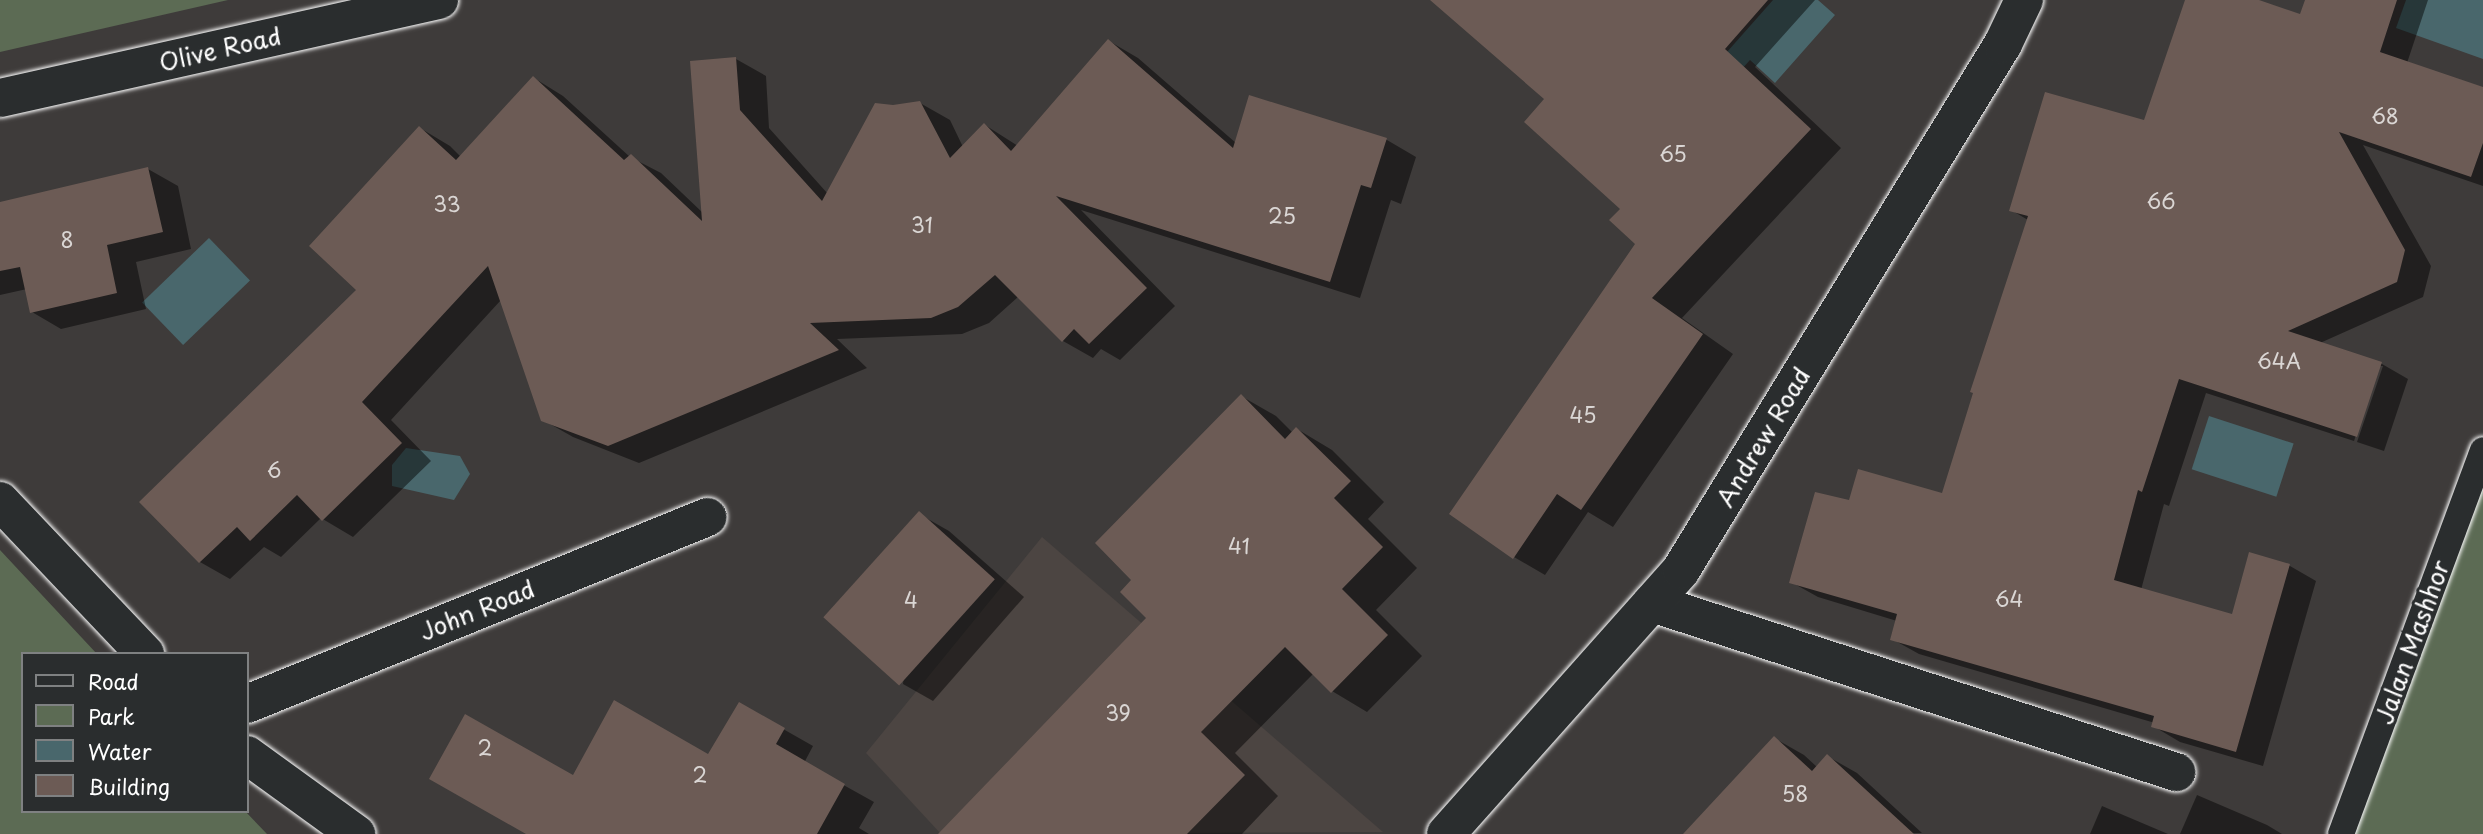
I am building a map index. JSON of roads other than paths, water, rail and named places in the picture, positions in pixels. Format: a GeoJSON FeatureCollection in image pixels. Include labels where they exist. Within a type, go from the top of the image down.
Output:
{"type":"FeatureCollection","features":[{"type":"Feature","properties":{"kind":"street","name":"Olive Road"},"geometry":{"type":"LineString","coordinates":[[0,98],[439,0]]}},
{"type":"Feature","properties":{"kind":"street","name":"Andrew Road"},"geometry":{"type":"LineString","coordinates":[[1446,834],[1652,603],[1690,556],[2003,44],[2024,0]]}},
{"type":"Feature","properties":{"kind":"street"},"geometry":{"type":"LineString","coordinates":[[0,501],[143,652]]}},
{"type":"Feature","properties":{"kind":"street","name":"John Road"},"geometry":{"type":"LineString","coordinates":[[248,704],[707,517]]}},
{"type":"Feature","properties":{"kind":"street"},"geometry":{"type":"LineString","coordinates":[[1652,603],[2176,772]]}},
{"type":"Feature","properties":{"kind":"street"},"geometry":{"type":"LineString","coordinates":[[248,756],[356,834]]}},
{"type":"Feature","properties":{"kind":"lane","name":"Jalan Mashhor"},"geometry":{"type":"LineString","coordinates":[[2341,834],[2483,450]]}},
{"type":"Feature","properties":{"kind":"water"},"geometry":{"type":"Polygon","coordinates":[[[1773,0],[1818,0],[1835,15],[1775,83],[1750,60],[1689,128],[1673,113],[1773,0]]]}},
{"type":"Feature","properties":{"kind":"water"},"geometry":{"type":"Polygon","coordinates":[[[2406,0],[2483,0],[2483,59],[2396,28],[2406,0]]]}},
{"type":"Feature","properties":{"kind":"water"},"geometry":{"type":"Polygon","coordinates":[[[209,238],[250,280],[183,345],[142,303],[209,238]]]}},
{"type":"Feature","properties":{"kind":"water"},"geometry":{"type":"Polygon","coordinates":[[[2209,416],[2294,444],[2276,497],[2192,469],[2209,416]]]}},
{"type":"Feature","properties":{"kind":"water"},"geometry":{"type":"Polygon","coordinates":[[[406,448],[460,456],[470,474],[454,500],[392,486],[392,465],[406,448]]]}}]}
